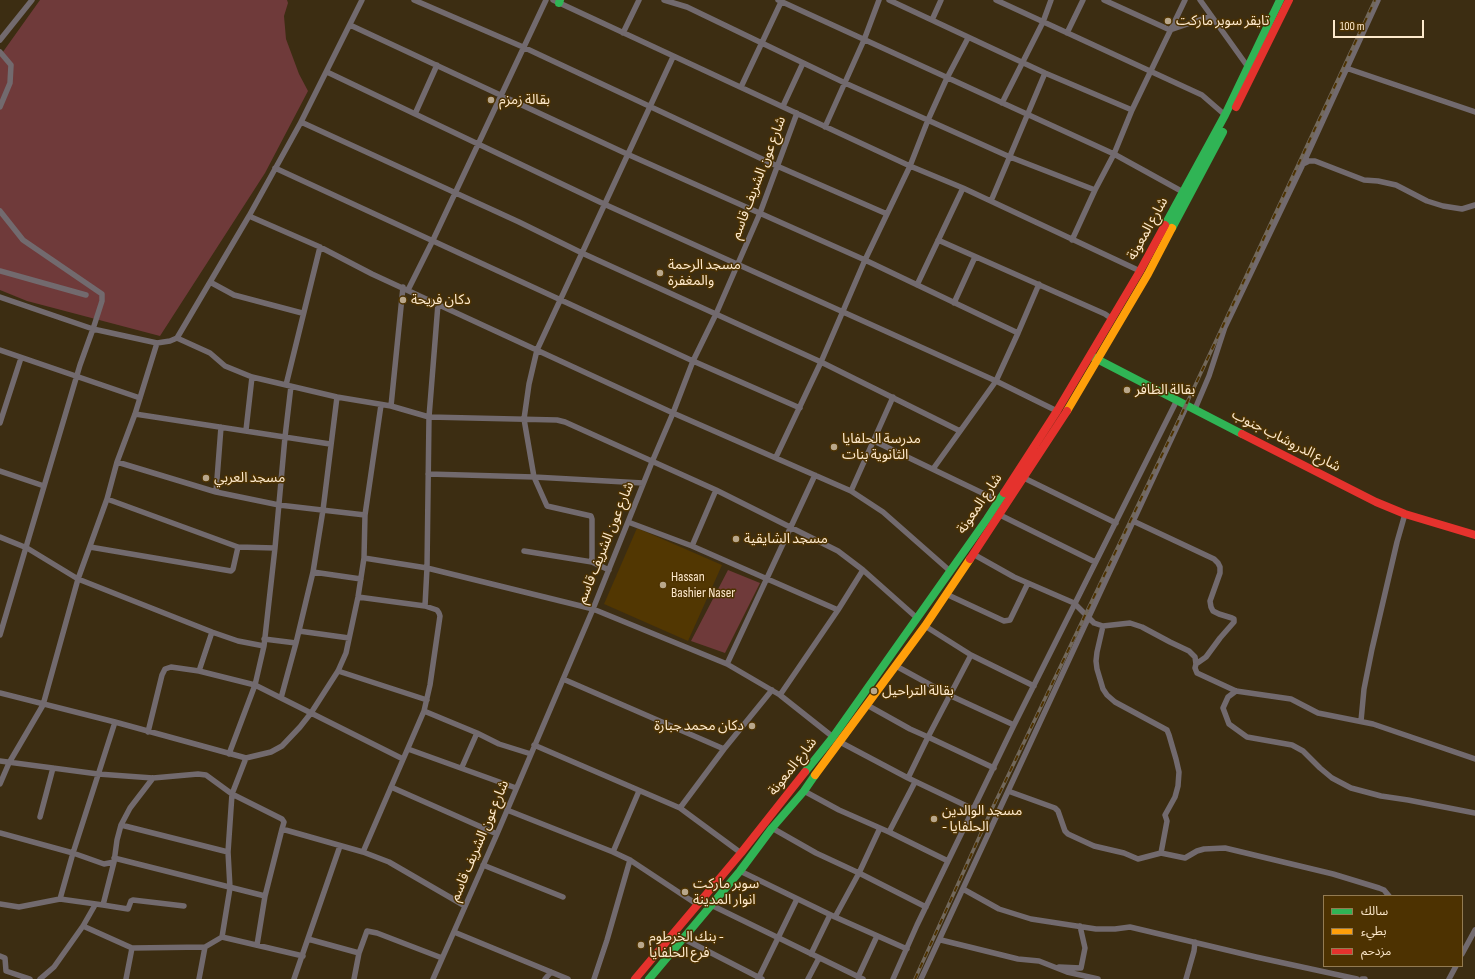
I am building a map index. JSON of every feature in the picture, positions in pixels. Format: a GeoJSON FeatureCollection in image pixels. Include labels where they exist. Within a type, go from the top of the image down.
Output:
{"type":"FeatureCollection","features":[{"type":"Feature","properties":{"kind":"main road","name":"شارع المعونة"},"geometry":{"type":"LineString","coordinates":[[650,979],[740,870],[772,828],[804,791],[917,618],[950,572],[1094,358],[1161,249],[1227,125],[1289,0]]}},
{"type":"Feature","properties":{"kind":"main road","name":"شارع المعونة"},"geometry":{"type":"LineString","coordinates":[[635,979],[867,705],[925,626],[1000,515],[1064,415],[1094,358],[1112,319],[1140,271],[1225,115],[1279,1]]}},
{"type":"Feature","properties":{"kind":"main road","name":"شارع الدروشاب جنوب"},"geometry":{"type":"LineString","coordinates":[[1094,358],[1176,400],[1195,408],[1360,494],[1405,514],[1475,535]]}},
{"type":"Feature","properties":{"kind":"street"},"geometry":{"type":"LineString","coordinates":[[0,40],[32,0]]}},
{"type":"Feature","properties":{"kind":"street"},"geometry":{"type":"LineString","coordinates":[[0,297],[94,329],[157,343],[170,341],[177,338],[276,168],[327,72],[362,0]]}},
{"type":"Feature","properties":{"kind":"street"},"geometry":{"type":"LineString","coordinates":[[414,0],[523,47],[777,166],[886,214]]}},
{"type":"Feature","properties":{"kind":"street"},"geometry":{"type":"LineString","coordinates":[[391,406],[406,288],[433,240],[546,0]]}},
{"type":"Feature","properties":{"kind":"street"},"geometry":{"type":"LineString","coordinates":[[623,33],[639,0]]}},
{"type":"Feature","properties":{"kind":"street"},"geometry":{"type":"LineString","coordinates":[[664,0],[678,2],[845,83],[1010,157],[1095,190]]}},
{"type":"Feature","properties":{"kind":"street"},"geometry":{"type":"LineString","coordinates":[[825,127],[864,40],[879,0]]}},
{"type":"Feature","properties":{"kind":"street"},"geometry":{"type":"LineString","coordinates":[[888,0],[1023,63],[1132,110]]}},
{"type":"Feature","properties":{"kind":"street"},"geometry":{"type":"LineString","coordinates":[[932,20],[941,0]]}},
{"type":"Feature","properties":{"kind":"street"},"geometry":{"type":"LineString","coordinates":[[996,0],[1202,95],[1225,115]]}},
{"type":"Feature","properties":{"kind":"street"},"geometry":{"type":"LineString","coordinates":[[1002,103],[1043,22],[1051,0]]}},
{"type":"Feature","properties":{"kind":"street"},"geometry":{"type":"LineString","coordinates":[[1067,33],[1083,0]]}},
{"type":"Feature","properties":{"kind":"street"},"geometry":{"type":"LineString","coordinates":[[1104,0],[1170,30],[1211,16]]}},
{"type":"Feature","properties":{"kind":"street"},"geometry":{"type":"LineString","coordinates":[[1072,240],[1095,190],[1114,154],[1132,110],[1185,0]]}},
{"type":"Feature","properties":{"kind":"street"},"geometry":{"type":"LineString","coordinates":[[1200,0],[1248,68]]}},
{"type":"Feature","properties":{"kind":"street"},"geometry":{"type":"LineString","coordinates":[[1195,408],[1209,376],[1225,327],[1303,164],[1378,0]]}},
{"type":"Feature","properties":{"kind":"street"},"geometry":{"type":"LineString","coordinates":[[557,1],[673,57],[783,106],[910,166],[963,188],[1140,271]]}},
{"type":"Feature","properties":{"kind":"street"},"geometry":{"type":"LineString","coordinates":[[741,87],[762,44],[780,1],[1114,154],[1183,192]]}},
{"type":"Feature","properties":{"kind":"street"},"geometry":{"type":"LineString","coordinates":[[350,25],[627,154],[865,260],[1018,333]]}},
{"type":"Feature","properties":{"kind":"street"},"geometry":{"type":"LineString","coordinates":[[776,457],[821,362],[842,311],[886,214],[910,166],[928,120],[947,78],[968,38]]}},
{"type":"Feature","properties":{"kind":"street"},"geometry":{"type":"LineString","coordinates":[[0,52],[11,65],[10,83],[0,107]]}},
{"type":"Feature","properties":{"kind":"street"},"geometry":{"type":"LineString","coordinates":[[592,562],[592,519],[590,516],[547,506],[534,477],[524,419],[529,384],[537,350],[673,57]]}},
{"type":"Feature","properties":{"kind":"street"},"geometry":{"type":"LineString","coordinates":[[783,106],[803,63]]}},
{"type":"Feature","properties":{"kind":"street"},"geometry":{"type":"LineString","coordinates":[[415,114],[437,65]]}},
{"type":"Feature","properties":{"kind":"street"},"geometry":{"type":"LineString","coordinates":[[1346,68],[1475,112]]}},
{"type":"Feature","properties":{"kind":"street"},"geometry":{"type":"LineString","coordinates":[[327,72],[604,204],[738,263],[996,381],[1057,411]]}},
{"type":"Feature","properties":{"kind":"street"},"geometry":{"type":"LineString","coordinates":[[991,201],[1046,73]]}},
{"type":"Feature","properties":{"kind":"street","name":"شارع عون الشريف قاسم"},"geometry":{"type":"LineString","coordinates":[[433,979],[593,609],[643,483],[674,413],[693,361],[716,314],[760,213],[797,113]]}},
{"type":"Feature","properties":{"kind":"street"},"geometry":{"type":"LineString","coordinates":[[301,122],[821,362],[960,431]]}},
{"type":"Feature","properties":{"kind":"street"},"geometry":{"type":"LineString","coordinates":[[1303,164],[1309,161],[1315,161],[1364,180],[1396,185],[1427,201],[1443,206],[1462,209],[1475,205]]}},
{"type":"Feature","properties":{"kind":"street"},"geometry":{"type":"LineString","coordinates":[[276,168],[693,361],[800,408]]}},
{"type":"Feature","properties":{"kind":"street"},"geometry":{"type":"LineString","coordinates":[[917,285],[963,188]]}},
{"type":"Feature","properties":{"kind":"street"},"geometry":{"type":"LineString","coordinates":[[0,211],[23,240],[102,294],[102,301],[94,329],[85,349],[76,377],[27,548],[0,635]]}},
{"type":"Feature","properties":{"kind":"street"},"geometry":{"type":"LineString","coordinates":[[249,216],[320,247],[372,274],[406,288],[674,413],[851,490],[883,512],[950,572]]}},
{"type":"Feature","properties":{"kind":"street"},"geometry":{"type":"LineString","coordinates":[[938,240],[1105,314],[1112,319]]}},
{"type":"Feature","properties":{"kind":"street"},"geometry":{"type":"LineString","coordinates":[[229,754],[255,685],[264,646],[279,505],[288,386],[302,313],[320,247]]}},
{"type":"Feature","properties":{"kind":"street"},"geometry":{"type":"LineString","coordinates":[[954,303],[976,257]]}},
{"type":"Feature","properties":{"kind":"street"},"geometry":{"type":"LineString","coordinates":[[0,271],[86,295]]}},
{"type":"Feature","properties":{"kind":"street"},"geometry":{"type":"LineString","coordinates":[[210,282],[234,295],[302,313]]}},
{"type":"Feature","properties":{"kind":"street"},"geometry":{"type":"LineString","coordinates":[[934,469],[996,381],[1038,284]]}},
{"type":"Feature","properties":{"kind":"street"},"geometry":{"type":"LineString","coordinates":[[425,606],[427,568],[428,417],[438,304]]}},
{"type":"Feature","properties":{"kind":"street"},"geometry":{"type":"LineString","coordinates":[[177,338],[210,352],[225,366],[252,377],[337,397],[391,406],[428,417],[557,420],[565,422],[716,490],[844,554],[917,618]]}},
{"type":"Feature","properties":{"kind":"street"},"geometry":{"type":"LineString","coordinates":[[0,784],[9,763],[43,705],[78,579],[107,499],[117,462],[140,398],[157,343]]}},
{"type":"Feature","properties":{"kind":"street"},"geometry":{"type":"LineString","coordinates":[[0,350],[140,398]]}},
{"type":"Feature","properties":{"kind":"street"},"geometry":{"type":"LineString","coordinates":[[0,423],[2,409],[21,358]]}},
{"type":"Feature","properties":{"kind":"street"},"geometry":{"type":"LineString","coordinates":[[246,430],[252,377]]}},
{"type":"Feature","properties":{"kind":"street"},"geometry":{"type":"LineString","coordinates":[[281,698],[313,572],[323,510],[337,397]]}},
{"type":"Feature","properties":{"kind":"street"},"geometry":{"type":"LineString","coordinates":[[851,490],[893,397]]}},
{"type":"Feature","properties":{"kind":"street"},"geometry":{"type":"LineString","coordinates":[[893,979],[1014,725],[1176,400]]}},
{"type":"Feature","properties":{"kind":"street"},"geometry":{"type":"LineString","coordinates":[[0,693],[115,722],[246,758],[271,752],[282,746],[300,727],[338,671],[350,638],[364,558],[365,515],[381,405]]}},
{"type":"Feature","properties":{"kind":"street"},"geometry":{"type":"LineString","coordinates":[[921,979],[941,940],[1088,616],[1187,405]]}},
{"type":"Feature","properties":{"kind":"street"},"geometry":{"type":"LineString","coordinates":[[134,414],[330,444]]}},
{"type":"Feature","properties":{"kind":"street"},"geometry":{"type":"LineString","coordinates":[[216,492],[222,427]]}},
{"type":"Feature","properties":{"kind":"street"},"geometry":{"type":"LineString","coordinates":[[874,441],[999,500]]}},
{"type":"Feature","properties":{"kind":"street"},"geometry":{"type":"LineString","coordinates":[[117,462],[216,492],[279,505],[365,515]]}},
{"type":"Feature","properties":{"kind":"street"},"geometry":{"type":"LineString","coordinates":[[0,471],[44,486]]}},
{"type":"Feature","properties":{"kind":"street"},"geometry":{"type":"LineString","coordinates":[[428,474],[534,477],[643,483]]}},
{"type":"Feature","properties":{"kind":"street"},"geometry":{"type":"LineString","coordinates":[[727,664],[815,475]]}},
{"type":"Feature","properties":{"kind":"street"},"geometry":{"type":"LineString","coordinates":[[1024,478],[1116,522]]}},
{"type":"Feature","properties":{"kind":"street"},"geometry":{"type":"LineString","coordinates":[[692,546],[716,490]]}},
{"type":"Feature","properties":{"kind":"street"},"geometry":{"type":"LineString","coordinates":[[107,499],[238,547],[275,548]]}},
{"type":"Feature","properties":{"kind":"street"},"geometry":{"type":"LineString","coordinates":[[1361,721],[1364,689],[1372,649],[1405,514]]}},
{"type":"Feature","properties":{"kind":"street"},"geometry":{"type":"LineString","coordinates":[[1000,515],[1095,562]]}},
{"type":"Feature","properties":{"kind":"street"},"geometry":{"type":"LineString","coordinates":[[1133,521],[1214,559],[1220,567],[1220,573],[1210,601],[1211,607],[1219,614],[1232,618],[1234,622],[1206,657],[1196,664]]}},
{"type":"Feature","properties":{"kind":"street"},"geometry":{"type":"LineString","coordinates":[[628,522],[692,546],[838,610]]}},
{"type":"Feature","properties":{"kind":"street"},"geometry":{"type":"LineString","coordinates":[[0,537],[27,548],[78,579],[212,632],[264,646]]}},
{"type":"Feature","properties":{"kind":"street"},"geometry":{"type":"LineString","coordinates":[[90,547],[231,571],[233,569],[238,547]]}},
{"type":"Feature","properties":{"kind":"street"},"geometry":{"type":"LineString","coordinates":[[524,551],[592,562],[608,570]]}},
{"type":"Feature","properties":{"kind":"street"},"geometry":{"type":"LineString","coordinates":[[973,554],[1014,577],[1074,603],[1094,623],[1103,626],[1130,623],[1142,627],[1189,651],[1195,657],[1196,668],[1201,675],[1236,691],[1291,699],[1318,712],[1378,725],[1475,759]]}},
{"type":"Feature","properties":{"kind":"street"},"geometry":{"type":"LineString","coordinates":[[364,558],[427,568],[593,609],[727,664],[780,695],[836,740],[915,782],[973,809]]}},
{"type":"Feature","properties":{"kind":"street"},"geometry":{"type":"LineString","coordinates":[[780,695],[838,610],[863,570]]}},
{"type":"Feature","properties":{"kind":"street"},"geometry":{"type":"LineString","coordinates":[[313,572],[361,579]]}},
{"type":"Feature","properties":{"kind":"street"},"geometry":{"type":"LineString","coordinates":[[946,594],[1004,621],[1010,620],[1028,583]]}},
{"type":"Feature","properties":{"kind":"street"},"geometry":{"type":"LineString","coordinates":[[358,597],[425,606],[437,610],[440,616],[433,669],[424,711],[363,852]]}},
{"type":"Feature","properties":{"kind":"street"},"geometry":{"type":"LineString","coordinates":[[925,626],[971,655],[1034,686]]}},
{"type":"Feature","properties":{"kind":"street"},"geometry":{"type":"LineString","coordinates":[[1103,626],[1096,652],[1097,669],[1103,689],[1115,702],[1167,730],[1176,759],[1179,772],[1178,786],[1175,797],[1165,815],[1168,821],[1161,853]]}},
{"type":"Feature","properties":{"kind":"street"},"geometry":{"type":"LineString","coordinates":[[299,631],[350,638]]}},
{"type":"Feature","properties":{"kind":"street"},"geometry":{"type":"LineString","coordinates":[[199,672],[212,632]]}},
{"type":"Feature","properties":{"kind":"street"},"geometry":{"type":"LineString","coordinates":[[264,639],[296,643]]}},
{"type":"Feature","properties":{"kind":"street"},"geometry":{"type":"LineString","coordinates":[[908,778],[949,695],[971,655]]}},
{"type":"Feature","properties":{"kind":"street"},"geometry":{"type":"LineString","coordinates":[[896,666],[949,695],[1014,725]]}},
{"type":"Feature","properties":{"kind":"street"},"geometry":{"type":"LineString","coordinates":[[148,732],[165,669],[171,667],[255,685],[403,759]]}},
{"type":"Feature","properties":{"kind":"street"},"geometry":{"type":"LineString","coordinates":[[338,671],[427,700]]}},
{"type":"Feature","properties":{"kind":"street"},"geometry":{"type":"LineString","coordinates":[[563,679],[724,749]]}},
{"type":"Feature","properties":{"kind":"street"},"geometry":{"type":"LineString","coordinates":[[680,808],[724,749],[772,690]]}},
{"type":"Feature","properties":{"kind":"street"},"geometry":{"type":"LineString","coordinates":[[1236,691],[1228,697],[1223,708],[1229,724],[1247,737],[1292,746],[1303,751],[1332,778],[1351,788],[1381,796],[1475,813]]}},
{"type":"Feature","properties":{"kind":"street"},"geometry":{"type":"LineString","coordinates":[[867,705],[928,738],[994,768]]}},
{"type":"Feature","properties":{"kind":"street"},"geometry":{"type":"LineString","coordinates":[[424,711],[477,733],[498,744],[531,754]]}},
{"type":"Feature","properties":{"kind":"street"},"geometry":{"type":"LineString","coordinates":[[60,899],[73,853],[115,722]]}},
{"type":"Feature","properties":{"kind":"street"},"geometry":{"type":"LineString","coordinates":[[462,767],[477,733]]}},
{"type":"Feature","properties":{"kind":"street"},"geometry":{"type":"LineString","coordinates":[[534,745],[680,808],[742,853]]}},
{"type":"Feature","properties":{"kind":"street"},"geometry":{"type":"LineString","coordinates":[[408,749],[462,767],[516,788]]}},
{"type":"Feature","properties":{"kind":"street"},"geometry":{"type":"LineString","coordinates":[[222,937],[230,888],[228,852],[232,794],[246,758]]}},
{"type":"Feature","properties":{"kind":"street"},"geometry":{"type":"LineString","coordinates":[[0,761],[98,774],[153,778],[198,774],[206,776],[232,794],[282,819],[284,822],[265,896],[257,945]]}},
{"type":"Feature","properties":{"kind":"street"},"geometry":{"type":"LineString","coordinates":[[40,817],[53,768]]}},
{"type":"Feature","properties":{"kind":"street"},"geometry":{"type":"LineString","coordinates":[[103,905],[121,825],[130,808],[153,778]]}},
{"type":"Feature","properties":{"kind":"street"},"geometry":{"type":"LineString","coordinates":[[889,832],[915,782]]}},
{"type":"Feature","properties":{"kind":"street"},"geometry":{"type":"LineString","coordinates":[[391,787],[497,834]]}},
{"type":"Feature","properties":{"kind":"street"},"geometry":{"type":"LineString","coordinates":[[613,852],[639,791]]}},
{"type":"Feature","properties":{"kind":"street"},"geometry":{"type":"LineString","coordinates":[[804,791],[839,810],[889,832],[948,861]]}},
{"type":"Feature","properties":{"kind":"street"},"geometry":{"type":"LineString","coordinates":[[1008,792],[1055,808],[1058,811],[1065,831],[1068,834],[1104,849],[1124,853],[1138,858],[1161,853],[1185,858],[1196,850],[1225,848],[1333,874],[1379,888],[1384,890],[1388,895]]}},
{"type":"Feature","properties":{"kind":"street"},"geometry":{"type":"LineString","coordinates":[[507,810],[630,860],[698,906]]}},
{"type":"Feature","properties":{"kind":"street"},"geometry":{"type":"LineString","coordinates":[[121,825],[228,852]]}},
{"type":"Feature","properties":{"kind":"street"},"geometry":{"type":"LineString","coordinates":[[772,828],[816,853],[926,907]]}},
{"type":"Feature","properties":{"kind":"street"},"geometry":{"type":"LineString","coordinates":[[811,954],[832,916],[859,873],[880,828]]}},
{"type":"Feature","properties":{"kind":"street"},"geometry":{"type":"LineString","coordinates":[[282,829],[363,852],[398,866],[465,906]]}},
{"type":"Feature","properties":{"kind":"street"},"geometry":{"type":"LineString","coordinates":[[0,833],[73,853],[104,864],[114,860],[265,896]]}},
{"type":"Feature","properties":{"kind":"street"},"geometry":{"type":"LineString","coordinates":[[294,979],[340,846]]}},
{"type":"Feature","properties":{"kind":"street"},"geometry":{"type":"LineString","coordinates":[[594,979],[630,860]]}},
{"type":"Feature","properties":{"kind":"street"},"geometry":{"type":"LineString","coordinates":[[483,865],[563,897]]}},
{"type":"Feature","properties":{"kind":"street"},"geometry":{"type":"LineString","coordinates":[[740,870],[832,916],[907,949]]}},
{"type":"Feature","properties":{"kind":"street"},"geometry":{"type":"LineString","coordinates":[[963,889],[999,909],[1031,919],[1096,929],[1115,930],[1130,927],[1357,979]]}},
{"type":"Feature","properties":{"kind":"street"},"geometry":{"type":"LineString","coordinates":[[0,904],[19,907],[60,899],[128,909],[131,901],[133,900],[184,906]]}},
{"type":"Feature","properties":{"kind":"street"},"geometry":{"type":"LineString","coordinates":[[684,939],[760,979],[797,899]]}},
{"type":"Feature","properties":{"kind":"street"},"geometry":{"type":"LineString","coordinates":[[40,979],[54,967],[96,905]]}},
{"type":"Feature","properties":{"kind":"street"},"geometry":{"type":"LineString","coordinates":[[711,905],[860,978],[877,936]]}},
{"type":"Feature","properties":{"kind":"street"},"geometry":{"type":"LineString","coordinates":[[83,926],[132,948],[205,947],[222,937],[303,956]]}},
{"type":"Feature","properties":{"kind":"street"},"geometry":{"type":"LineString","coordinates":[[1053,967],[1081,968],[1085,948],[1080,926]]}},
{"type":"Feature","properties":{"kind":"street"},"geometry":{"type":"LineString","coordinates":[[1463,952],[1475,930]]}},
{"type":"Feature","properties":{"kind":"street"},"geometry":{"type":"LineString","coordinates":[[354,979],[359,953],[367,931],[378,933],[442,958]]}},
{"type":"Feature","properties":{"kind":"street"},"geometry":{"type":"LineString","coordinates":[[454,932],[568,979]]}},
{"type":"Feature","properties":{"kind":"street"},"geometry":{"type":"LineString","coordinates":[[308,939],[359,953]]}},
{"type":"Feature","properties":{"kind":"street"},"geometry":{"type":"LineString","coordinates":[[941,940],[1018,959],[1039,961],[1053,967],[1098,979]]}},
{"type":"Feature","properties":{"kind":"street"},"geometry":{"type":"LineString","coordinates":[[1186,979],[1195,942]]}},
{"type":"Feature","properties":{"kind":"street"},"geometry":{"type":"LineString","coordinates":[[199,979],[205,947]]}},
{"type":"Feature","properties":{"kind":"street"},"geometry":{"type":"LineString","coordinates":[[126,979],[132,948]]}},
{"type":"Feature","properties":{"kind":"street"},"geometry":{"type":"LineString","coordinates":[[0,956],[5,958],[6,971],[30,979]]}},
{"type":"Feature","properties":{"kind":"street"},"geometry":{"type":"LineString","coordinates":[[808,979],[819,958]]}},
{"type":"Feature","properties":{"kind":"street"},"geometry":{"type":"LineString","coordinates":[[1449,979],[1455,967]]}},
{"type":"Feature","properties":{"kind":"street"},"geometry":{"type":"LineString","coordinates":[[545,979],[551,972]]}},
{"type":"Feature","properties":{"kind":"shaded area"},"geometry":{"type":"Polygon","coordinates":[[[40,0],[287,0],[288,3],[284,16],[286,39],[299,74],[308,91],[265,173],[160,336],[27,301],[0,290],[0,56],[40,0]]]}},
{"type":"Feature","properties":{"kind":"shaded area","name":"Hassan Bashier Naser"},"geometry":{"type":"Polygon","coordinates":[[[637,528],[722,565],[688,641],[604,604],[637,528]]]}},
{"type":"Feature","properties":{"kind":"shaded area"},"geometry":{"type":"Polygon","coordinates":[[[728,570],[760,583],[725,653],[691,641],[728,570]]]}},
{"type":"Feature","properties":{"kind":"railway"},"geometry":{"type":"LineString","coordinates":[[915,979],[991,811],[1185,407],[1375,0]]}},
{"type":"Feature","properties":{"kind":"traffic: fast"},"geometry":{"type":"LineString","coordinates":[[1165,225],[1225,115],[1280,0]]}},
{"type":"Feature","properties":{"kind":"traffic: fast"},"geometry":{"type":"LineString","coordinates":[[1172,228],[1223,132]]}},
{"type":"Feature","properties":{"kind":"traffic: fast"},"geometry":{"type":"LineString","coordinates":[[1093,357],[1242,434]]}},
{"type":"Feature","properties":{"kind":"traffic: fast"},"geometry":{"type":"LineString","coordinates":[[805,772],[833,737],[1004,493]]}},
{"type":"Feature","properties":{"kind":"traffic: fast"},"geometry":{"type":"LineString","coordinates":[[649,979],[740,871],[772,828],[804,791],[815,775]]}},
{"type":"Feature","properties":{"kind":"traffic: slow"},"geometry":{"type":"LineString","coordinates":[[1067,411],[1148,274],[1172,228]]}},
{"type":"Feature","properties":{"kind":"traffic: slow"},"geometry":{"type":"LineString","coordinates":[[815,775],[925,626],[970,559]]}},
{"type":"Feature","properties":{"kind":"traffic: jam"},"geometry":{"type":"LineString","coordinates":[[1236,107],[1289,0]]}},
{"type":"Feature","properties":{"kind":"traffic: jam"},"geometry":{"type":"LineString","coordinates":[[1004,493],[1057,411],[1140,271],[1165,225]]}},
{"type":"Feature","properties":{"kind":"traffic: jam"},"geometry":{"type":"LineString","coordinates":[[970,559],[1067,411]]}},
{"type":"Feature","properties":{"kind":"traffic: jam"},"geometry":{"type":"LineString","coordinates":[[1242,434],[1376,502],[1405,514],[1475,535]]}},
{"type":"Feature","properties":{"kind":"traffic: jam"},"geometry":{"type":"LineString","coordinates":[[635,979],[741,853],[805,772]]}},
{"type":"Feature","properties":{"kind":"place","name":"تايقر سوبر ماركت"},"geometry":{"type":"Point","coordinates":[1168,21]}},
{"type":"Feature","properties":{"kind":"place","name":"بقالة زمزم"},"geometry":{"type":"Point","coordinates":[491,100]}},
{"type":"Feature","properties":{"kind":"place","name":"مسجد الرحمة والمغفرة"},"geometry":{"type":"Point","coordinates":[660,273]}},
{"type":"Feature","properties":{"kind":"place","name":"دكان فريحة"},"geometry":{"type":"Point","coordinates":[403,300]}},
{"type":"Feature","properties":{"kind":"place","name":"بقالة الظافر"},"geometry":{"type":"Point","coordinates":[1127,390]}},
{"type":"Feature","properties":{"kind":"place","name":"مدرسة الحلفايا الثانوية بنات"},"geometry":{"type":"Point","coordinates":[834,447]}},
{"type":"Feature","properties":{"kind":"place","name":"مسجد العربي"},"geometry":{"type":"Point","coordinates":[206,478]}},
{"type":"Feature","properties":{"kind":"place","name":"مسجد الشايقية"},"geometry":{"type":"Point","coordinates":[736,539]}},
{"type":"Feature","properties":{"kind":"place","name":"Hassan Bashier Naser"},"geometry":{"type":"Point","coordinates":[663,585]}},
{"type":"Feature","properties":{"kind":"place","name":"بقالة التراحيل"},"geometry":{"type":"Point","coordinates":[874,691]}},
{"type":"Feature","properties":{"kind":"place","name":"دكان محمد جبارة"},"geometry":{"type":"Point","coordinates":[752,726]}},
{"type":"Feature","properties":{"kind":"place","name":"مسجد الوالدين - الحلفايا"},"geometry":{"type":"Point","coordinates":[934,819]}},
{"type":"Feature","properties":{"kind":"place","name":"سوبر ماركت انوار المدينة"},"geometry":{"type":"Point","coordinates":[685,892]}},
{"type":"Feature","properties":{"kind":"place","name":"بنك الخرطوم - فرع الحلفايا"},"geometry":{"type":"Point","coordinates":[641,945]}}]}
